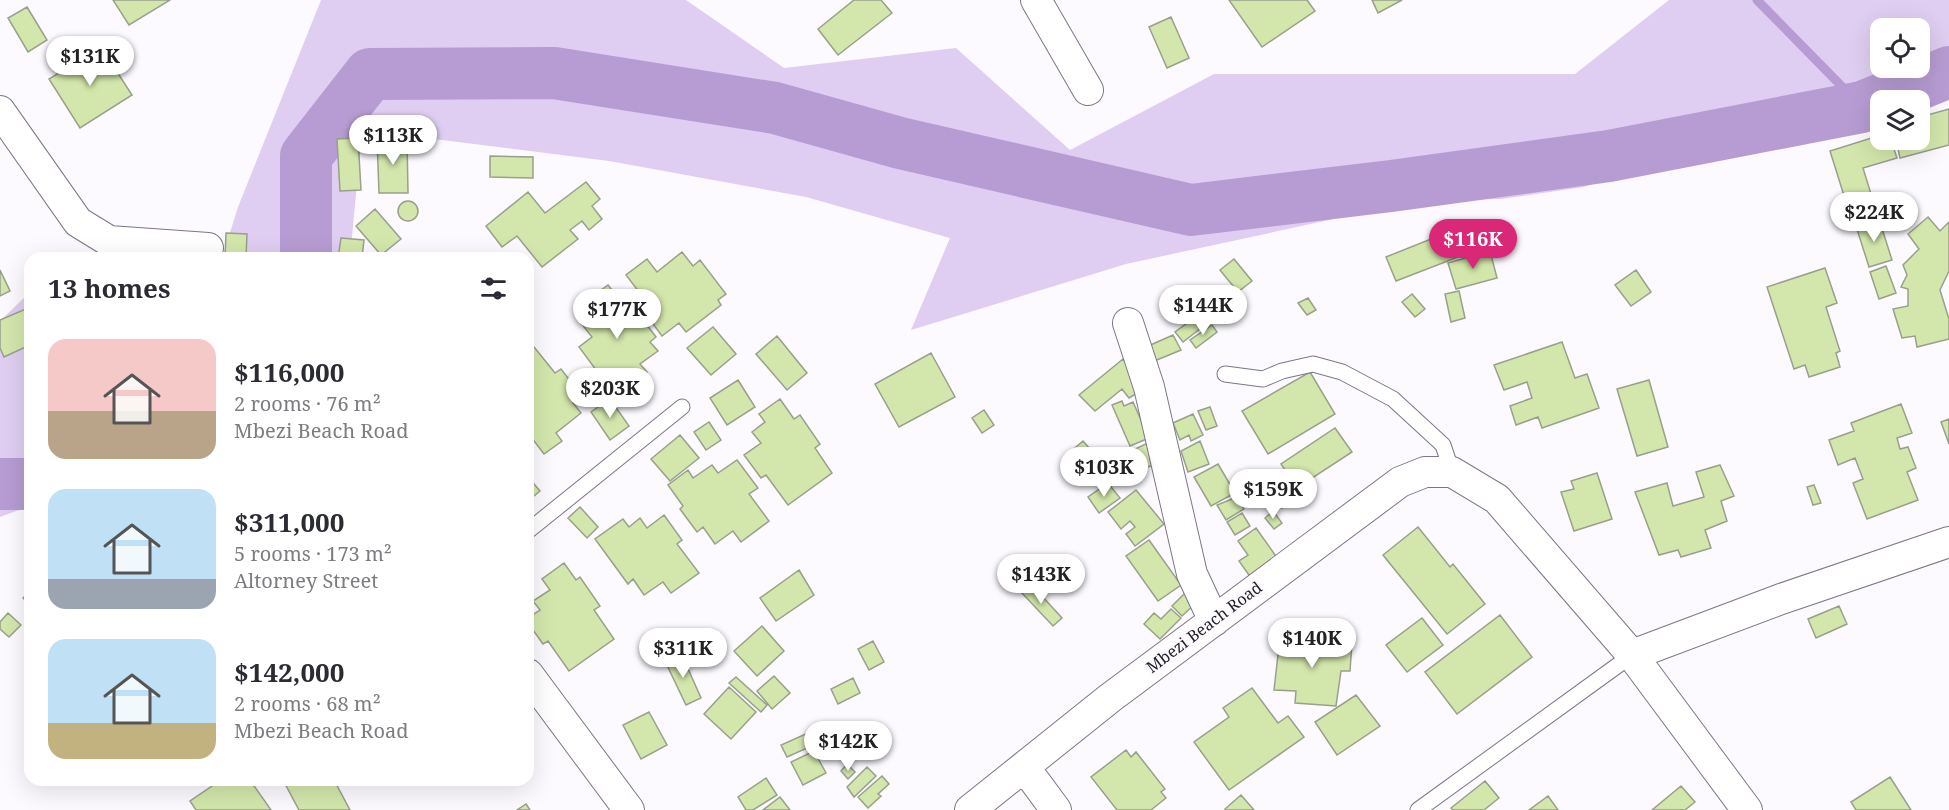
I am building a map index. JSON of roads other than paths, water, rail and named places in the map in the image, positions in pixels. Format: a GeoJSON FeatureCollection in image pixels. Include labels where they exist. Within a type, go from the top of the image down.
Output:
{"type":"FeatureCollection","features":[{"type":"Feature","properties":{"kind":"street"},"geometry":{"type":"LineString","coordinates":[[1036,0],[1088,90]]}},
{"type":"Feature","properties":{"kind":"street"},"geometry":{"type":"LineString","coordinates":[[0,111],[78,222],[109,241],[208,248]]}},
{"type":"Feature","properties":{"kind":"street"},"geometry":{"type":"LineString","coordinates":[[1128,323],[1149,387],[1192,574],[1214,621]]}},
{"type":"Feature","properties":{"kind":"street","name":"Mbezi Beach Road"},"geometry":{"type":"LineString","coordinates":[[970,810],[1110,698],[1400,482],[1425,472],[1452,472]]}},
{"type":"Feature","properties":{"kind":"street"},"geometry":{"type":"LineString","coordinates":[[1452,472],[1497,499],[1632,655],[1747,810]]}},
{"type":"Feature","properties":{"kind":"street"},"geometry":{"type":"LineString","coordinates":[[1632,655],[1780,599],[1949,542]]}},
{"type":"Feature","properties":{"kind":"street"},"geometry":{"type":"LineString","coordinates":[[534,682],[629,810]]}},
{"type":"Feature","properties":{"kind":"street"},"geometry":{"type":"LineString","coordinates":[[1025,768],[1056,810]]}},
{"type":"Feature","properties":{"kind":"lane"},"geometry":{"type":"LineString","coordinates":[[1225,374],[1263,379],[1282,370],[1313,364],[1342,372],[1393,399],[1427,429],[1443,445],[1452,472]]}},
{"type":"Feature","properties":{"kind":"lane"},"geometry":{"type":"LineString","coordinates":[[534,526],[682,407]]}},
{"type":"Feature","properties":{"kind":"lane"},"geometry":{"type":"LineString","coordinates":[[1418,810],[1632,655]]}},
{"type":"Feature","properties":{"kind":"waterway"},"geometry":{"type":"LineString","coordinates":[[1757,0],[1862,107]]}},
{"type":"Feature","properties":{"kind":"waterway"},"geometry":{"type":"LineString","coordinates":[[306,252],[306,156],[370,74],[554,73],[775,108],[900,143],[1191,210],[1391,186],[1609,156],[1862,107],[1949,72]]}},
{"type":"Feature","properties":{"kind":"waterway"},"geometry":{"type":"LineString","coordinates":[[0,484],[24,484]]}}]}
